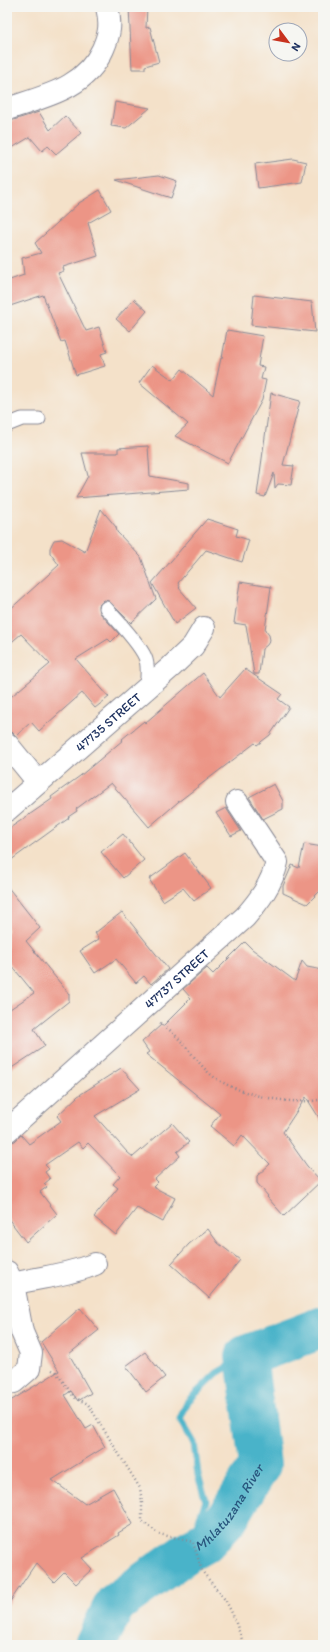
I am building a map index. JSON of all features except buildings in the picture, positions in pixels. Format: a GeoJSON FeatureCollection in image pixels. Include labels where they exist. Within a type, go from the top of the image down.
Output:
{"type":"FeatureCollection","features":[{"type":"Feature","properties":{"kind":"street"},"geometry":{"type":"LineString","coordinates":[[7,109],[54,93],[81,78],[98,57],[108,37],[110,21],[107,7]]}},
{"type":"Feature","properties":{"kind":"street","name":"47735 STREET"},"geometry":{"type":"LineString","coordinates":[[7,810],[171,667],[193,646],[204,628]]}},
{"type":"Feature","properties":{"kind":"street"},"geometry":{"type":"LineString","coordinates":[[7,744],[38,782]]}},
{"type":"Feature","properties":{"kind":"street","name":"47737 STREET"},"geometry":{"type":"LineString","coordinates":[[7,1132],[138,1012],[245,917],[262,897],[275,870],[277,862],[237,802]]}},
{"type":"Feature","properties":{"kind":"street"},"geometry":{"type":"LineString","coordinates":[[7,1383],[14,1382],[29,1369],[31,1353],[22,1332],[10,1278],[37,1278],[78,1271],[95,1264]]}},
{"type":"Feature","properties":{"kind":"lane"},"geometry":{"type":"LineString","coordinates":[[7,425],[22,420],[39,419]]}},
{"type":"Feature","properties":{"kind":"lane"},"geometry":{"type":"LineString","coordinates":[[106,608],[146,657],[148,671],[146,688]]}},
{"type":"Feature","properties":{"kind":"path"},"geometry":{"type":"LineString","coordinates":[[138,1012],[169,1029],[209,1073],[227,1086],[252,1094],[292,1101],[311,1102],[323,1099]]}},
{"type":"Feature","properties":{"kind":"path"},"geometry":{"type":"LineString","coordinates":[[30,1361],[37,1361],[56,1372],[74,1397],[88,1404],[140,1488],[142,1521],[159,1534],[193,1542],[202,1570],[226,1601],[234,1615],[244,1645]]}},
{"type":"Feature","properties":{"kind":"waterway","name":"Mhlatuzana River"},"geometry":{"type":"LineString","coordinates":[[95,1645],[115,1604],[187,1552],[205,1542],[228,1517],[260,1465],[246,1356],[323,1327]]}},
{"type":"Feature","properties":{"kind":"waterway"},"geometry":{"type":"LineString","coordinates":[[187,1552],[206,1501],[198,1475],[194,1443],[180,1419],[188,1401],[217,1373],[246,1356]]}}]}
